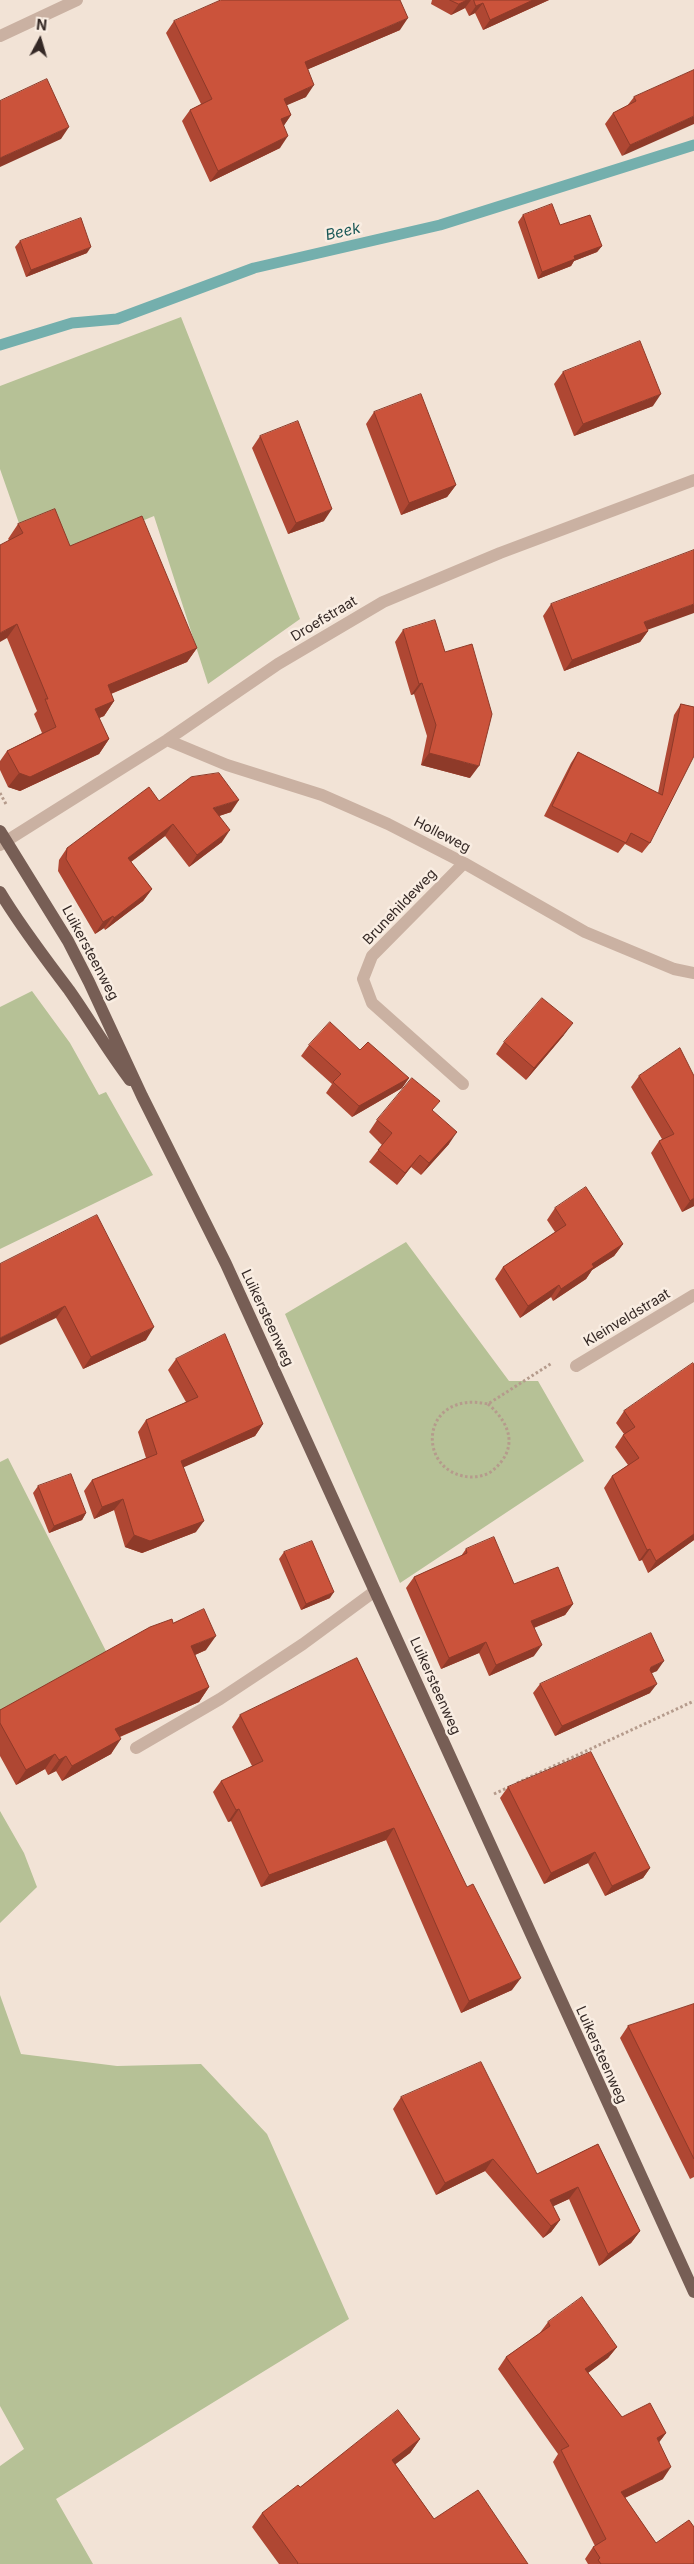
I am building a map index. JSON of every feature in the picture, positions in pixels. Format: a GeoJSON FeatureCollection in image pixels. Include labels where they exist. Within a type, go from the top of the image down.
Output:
{"type":"FeatureCollection","features":[{"type":"Feature","properties":{"kind":"main road","name":"Luikersteenweg"},"geometry":{"type":"LineString","coordinates":[[2,839],[68,941],[108,1019],[142,1096],[226,1264],[694,2292]]}},
{"type":"Feature","properties":{"kind":"main road","name":"Luikersteenweg"},"geometry":{"type":"LineString","coordinates":[[0,892],[108,1051],[142,1096]]}},
{"type":"Feature","properties":{"kind":"street"},"geometry":{"type":"LineString","coordinates":[[0,36],[77,0]]}},
{"type":"Feature","properties":{"kind":"street","name":"Droefstraat"},"geometry":{"type":"LineString","coordinates":[[2,839],[167,740],[278,664],[382,602],[500,554],[694,480]]}},
{"type":"Feature","properties":{"kind":"street","name":"Holleweg"},"geometry":{"type":"LineString","coordinates":[[167,740],[227,766],[322,795],[388,824],[464,863],[585,932],[674,969],[694,973]]}},
{"type":"Feature","properties":{"kind":"street","name":"Brunehildeweg"},"geometry":{"type":"LineString","coordinates":[[463,1084],[372,1003],[363,979],[372,956],[464,863]]}},
{"type":"Feature","properties":{"kind":"street","name":"Kleinveldstraat"},"geometry":{"type":"LineString","coordinates":[[576,1366],[694,1295]]}},
{"type":"Feature","properties":{"kind":"street"},"geometry":{"type":"LineString","coordinates":[[136,1748],[220,1699],[303,1644],[375,1591]]}},
{"type":"Feature","properties":{"kind":"path"},"geometry":{"type":"LineString","coordinates":[[488,1404],[501,1416],[509,1431],[508,1448],[501,1464],[487,1474],[470,1477],[454,1474],[440,1462],[433,1447],[433,1430],[441,1414],[454,1404],[472,1401],[488,1404],[551,1363],[576,1366]]}},
{"type":"Feature","properties":{"kind":"path"},"geometry":{"type":"LineString","coordinates":[[471,1804],[694,1701]]}},
{"type":"Feature","properties":{"kind":"green space"},"geometry":{"type":"Polygon","coordinates":[[[181,317],[300,619],[208,684],[154,516],[70,551],[21,529],[0,469],[0,386],[181,317]]]}},
{"type":"Feature","properties":{"kind":"green space"},"geometry":{"type":"Polygon","coordinates":[[[32,991],[70,1043],[99,1095],[106,1092],[153,1175],[0,1249],[0,1007],[32,991]]]}},
{"type":"Feature","properties":{"kind":"green space"},"geometry":{"type":"Polygon","coordinates":[[[406,1242],[509,1381],[538,1381],[584,1461],[400,1583],[285,1314],[406,1242]]]}},
{"type":"Feature","properties":{"kind":"green space"},"geometry":{"type":"Polygon","coordinates":[[[8,1458],[109,1657],[0,1712],[0,1462],[8,1458]]]}},
{"type":"Feature","properties":{"kind":"green space"},"geometry":{"type":"Polygon","coordinates":[[[0,1811],[24,1853],[37,1887],[0,1923],[0,1811]]]}},
{"type":"Feature","properties":{"kind":"green space"},"geometry":{"type":"Polygon","coordinates":[[[0,1995],[21,2054],[117,2066],[201,2064],[267,2134],[349,2319],[56,2499],[93,2564],[0,2564],[0,2466],[24,2449],[0,2406],[0,1995]]]}},
{"type":"Feature","properties":{"kind":"building"},"geometry":{"type":"Polygon","coordinates":[[[221,0],[400,0],[408,18],[305,62],[314,85],[284,99],[291,115],[281,119],[288,136],[218,171],[190,110],[212,99],[174,21],[221,0]]]}},
{"type":"Feature","properties":{"kind":"building"},"geometry":{"type":"Polygon","coordinates":[[[450,0],[467,0],[459,4],[450,0]]]}},
{"type":"Feature","properties":{"kind":"building"},"geometry":{"type":"Polygon","coordinates":[[[474,0],[533,0],[490,20],[483,3],[476,6],[474,0]]]}},
{"type":"Feature","properties":{"kind":"building"},"geometry":{"type":"Polygon","coordinates":[[[694,70],[694,116],[630,145],[613,113],[636,101],[634,97],[694,70]]]}},
{"type":"Feature","properties":{"kind":"building"},"geometry":{"type":"Polygon","coordinates":[[[47,79],[69,127],[0,158],[0,101],[47,79]]]}},
{"type":"Feature","properties":{"kind":"building"},"geometry":{"type":"Polygon","coordinates":[[[552,204],[560,225],[590,215],[602,246],[574,256],[575,259],[542,272],[523,215],[552,204]]]}},
{"type":"Feature","properties":{"kind":"building"},"geometry":{"type":"Polygon","coordinates":[[[81,218],[91,247],[31,270],[20,241],[81,218]]]}},
{"type":"Feature","properties":{"kind":"building"},"geometry":{"type":"Polygon","coordinates":[[[640,341],[661,394],[583,424],[563,372],[640,341]]]}},
{"type":"Feature","properties":{"kind":"building"},"geometry":{"type":"Polygon","coordinates":[[[421,394],[456,485],[409,503],[374,412],[421,394]]]}},
{"type":"Feature","properties":{"kind":"building"},"geometry":{"type":"Polygon","coordinates":[[[298,421],[332,509],[296,523],[260,436],[298,421]]]}},
{"type":"Feature","properties":{"kind":"building"},"geometry":{"type":"Polygon","coordinates":[[[55,509],[70,546],[142,516],[197,648],[108,685],[114,701],[95,709],[109,739],[30,777],[19,773],[7,751],[56,727],[45,699],[48,699],[17,624],[0,633],[0,545],[23,533],[18,524],[55,509]]]}},
{"type":"Feature","properties":{"kind":"building"},"geometry":{"type":"Polygon","coordinates":[[[694,550],[694,604],[644,622],[648,631],[572,660],[551,604],[694,550]]]}},
{"type":"Feature","properties":{"kind":"building"},"geometry":{"type":"Polygon","coordinates":[[[435,620],[445,652],[472,644],[492,714],[479,766],[429,753],[436,725],[422,683],[419,684],[403,630],[435,620]]]}},
{"type":"Feature","properties":{"kind":"building"},"geometry":{"type":"Polygon","coordinates":[[[681,704],[694,707],[694,756],[650,843],[631,833],[626,843],[552,806],[578,752],[662,795],[681,704]]]}},
{"type":"Feature","properties":{"kind":"building"},"geometry":{"type":"Polygon","coordinates":[[[219,773],[239,800],[213,808],[230,830],[197,855],[173,824],[128,858],[152,889],[114,918],[113,916],[103,922],[66,859],[67,848],[149,787],[159,801],[191,777],[219,773]]]}},
{"type":"Feature","properties":{"kind":"building"},"geometry":{"type":"Polygon","coordinates":[[[542,998],[573,1023],[534,1068],[504,1042],[542,998]]]}},
{"type":"Feature","properties":{"kind":"building"},"geometry":{"type":"Polygon","coordinates":[[[330,1022],[360,1050],[368,1042],[409,1078],[359,1106],[333,1082],[341,1074],[309,1045],[330,1022]]]}},
{"type":"Feature","properties":{"kind":"building"},"geometry":{"type":"Polygon","coordinates":[[[680,1048],[694,1076],[694,1198],[690,1201],[659,1141],[674,1134],[639,1076],[680,1048]]]}},
{"type":"Feature","properties":{"kind":"building"},"geometry":{"type":"Polygon","coordinates":[[[412,1078],[440,1101],[432,1110],[457,1132],[429,1163],[420,1155],[405,1173],[378,1150],[392,1133],[377,1120],[412,1078]]]}},
{"type":"Feature","properties":{"kind":"building"},"geometry":{"type":"Polygon","coordinates":[[[586,1187],[623,1244],[592,1264],[594,1267],[561,1289],[559,1285],[528,1306],[503,1267],[566,1225],[555,1208],[586,1187]]]}},
{"type":"Feature","properties":{"kind":"building"},"geometry":{"type":"Polygon","coordinates":[[[97,1215],[154,1327],[91,1357],[65,1306],[0,1338],[0,1264],[97,1215]]]}},
{"type":"Feature","properties":{"kind":"building"},"geometry":{"type":"Polygon","coordinates":[[[225,1334],[263,1424],[181,1461],[204,1521],[150,1541],[134,1535],[123,1499],[102,1507],[92,1480],[157,1454],[146,1420],[198,1397],[176,1359],[225,1334]]]}},
{"type":"Feature","properties":{"kind":"building"},"geometry":{"type":"Polygon","coordinates":[[[693,1363],[694,1534],[656,1561],[650,1549],[647,1550],[612,1476],[639,1458],[623,1435],[635,1427],[624,1411],[693,1363]]]}},
{"type":"Feature","properties":{"kind":"building"},"geometry":{"type":"Polygon","coordinates":[[[71,1474],[86,1513],[54,1526],[38,1486],[71,1474]]]}},
{"type":"Feature","properties":{"kind":"building"},"geometry":{"type":"Polygon","coordinates":[[[494,1537],[514,1584],[558,1567],[573,1604],[531,1621],[542,1645],[496,1665],[486,1642],[449,1658],[414,1577],[467,1553],[466,1549],[494,1537]]]}},
{"type":"Feature","properties":{"kind":"building"},"geometry":{"type":"Polygon","coordinates":[[[312,1541],[334,1592],[306,1604],[284,1552],[312,1541]]]}},
{"type":"Feature","properties":{"kind":"building"},"geometry":{"type":"Polygon","coordinates":[[[204,1609],[216,1636],[191,1646],[209,1687],[115,1729],[121,1739],[72,1766],[66,1756],[59,1760],[55,1754],[26,1770],[0,1723],[0,1710],[150,1627],[172,1619],[173,1623],[204,1609]]]}},
{"type":"Feature","properties":{"kind":"building"},"geometry":{"type":"Polygon","coordinates":[[[651,1633],[664,1661],[651,1667],[650,1670],[657,1684],[562,1726],[540,1684],[651,1633]]]}},
{"type":"Feature","properties":{"kind":"building"},"geometry":{"type":"Polygon","coordinates":[[[357,1658],[467,1887],[473,1884],[521,1978],[469,2001],[394,1828],[269,1875],[239,1809],[236,1810],[221,1781],[263,1761],[240,1715],[357,1658]]]}},
{"type":"Feature","properties":{"kind":"building"},"geometry":{"type":"Polygon","coordinates":[[[591,1752],[650,1868],[612,1886],[595,1852],[551,1873],[508,1787],[591,1752]]]}},
{"type":"Feature","properties":{"kind":"building"},"geometry":{"type":"Polygon","coordinates":[[[694,2004],[694,2159],[628,2026],[694,2004]]]}},
{"type":"Feature","properties":{"kind":"building"},"geometry":{"type":"Polygon","coordinates":[[[481,2062],[537,2174],[598,2144],[640,2231],[608,2254],[578,2187],[550,2200],[560,2220],[551,2226],[493,2159],[445,2183],[401,2097],[481,2062]]]}},
{"type":"Feature","properties":{"kind":"building"},"geometry":{"type":"Polygon","coordinates":[[[582,2297],[617,2347],[585,2369],[622,2417],[650,2403],[666,2433],[657,2438],[671,2467],[621,2492],[656,2543],[689,2520],[694,2527],[694,2564],[601,2564],[598,2560],[600,2558],[593,2547],[606,2539],[561,2450],[569,2446],[506,2357],[550,2326],[548,2322],[582,2297]]]}},
{"type":"Feature","properties":{"kind":"building"},"geometry":{"type":"Polygon","coordinates":[[[398,2410],[420,2439],[392,2460],[434,2519],[478,2490],[528,2564],[297,2564],[262,2513],[298,2485],[300,2487],[398,2410]]]}},
{"type":"Feature","properties":{"kind":"waterway","name":"Beek"},"geometry":{"type":"LineString","coordinates":[[0,345],[72,323],[117,319],[254,268],[440,225],[694,145]]}}]}
